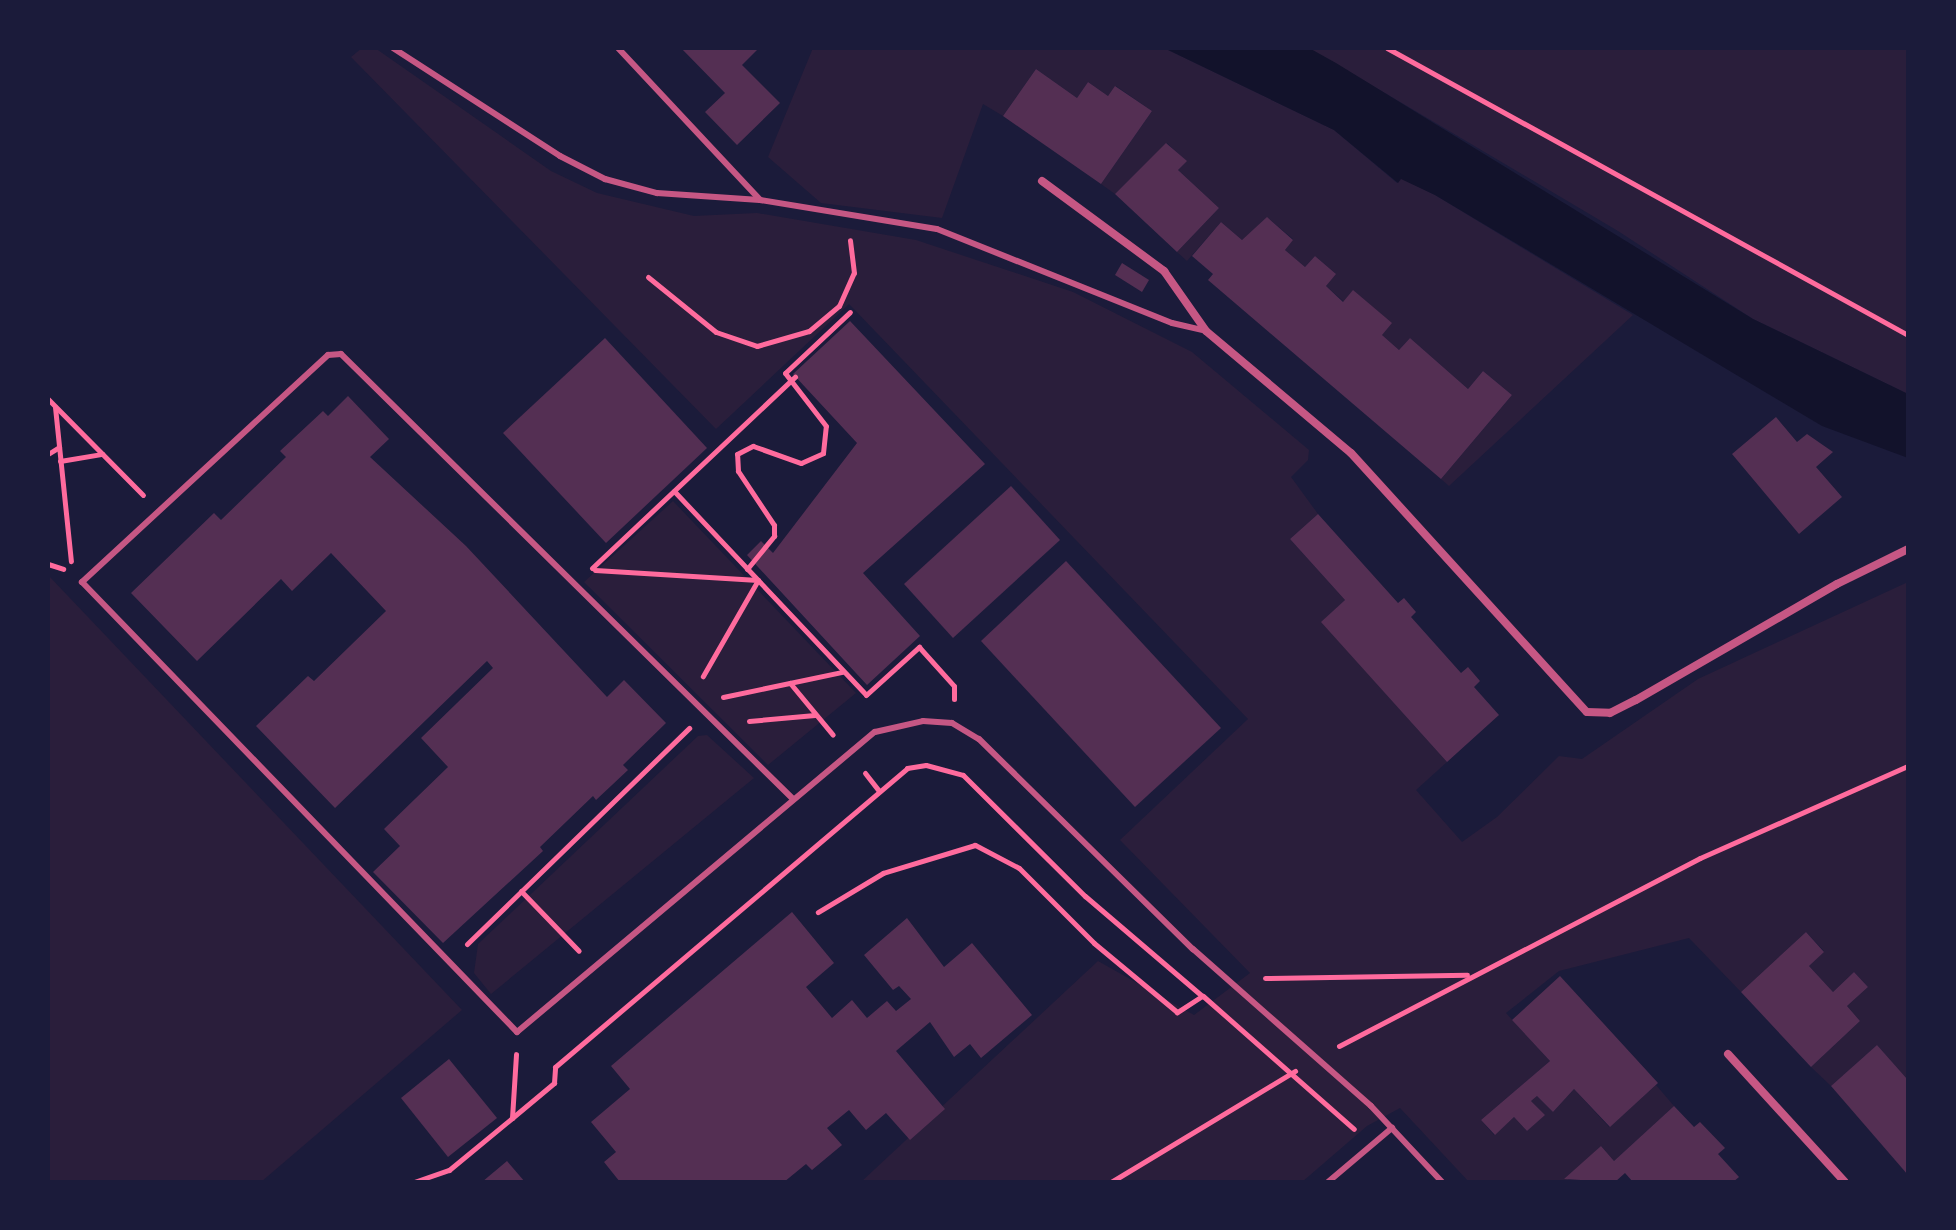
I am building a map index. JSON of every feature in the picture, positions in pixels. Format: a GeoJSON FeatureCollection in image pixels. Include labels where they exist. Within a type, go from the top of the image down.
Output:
{"type":"FeatureCollection","features":[{"type":"Feature","properties":{"kind":"street"},"geometry":{"type":"LineString","coordinates":[[1042,181],[1164,271],[1206,331],[1351,453],[1587,712],[1610,713],[1629,704],[1837,584],[1908,549]]}},
{"type":"Feature","properties":{"kind":"street"},"geometry":{"type":"LineString","coordinates":[[1728,1054],[1845,1182]]}},
{"type":"Feature","properties":{"kind":"lane"},"geometry":{"type":"LineString","coordinates":[[393,48],[560,156],[605,179],[657,193],[760,200],[937,229],[1172,323],[1206,331]]}},
{"type":"Feature","properties":{"kind":"lane"},"geometry":{"type":"LineString","coordinates":[[618,48],[760,200]]}},
{"type":"Feature","properties":{"kind":"lane"},"geometry":{"type":"LineString","coordinates":[[792,798],[345,356],[337,353],[328,355],[82,582],[517,1032],[792,798],[875,732],[923,721],[952,723],[979,739],[1125,885],[1371,1106],[1442,1182]]}},
{"type":"Feature","properties":{"kind":"lane"},"geometry":{"type":"LineString","coordinates":[[1328,1182],[1392,1128]]}},
{"type":"Feature","properties":{"kind":"path"},"geometry":{"type":"LineString","coordinates":[[1387,48],[1908,335]]}},
{"type":"Feature","properties":{"kind":"path"},"geometry":{"type":"LineString","coordinates":[[648,277],[716,332],[757,346],[809,331],[839,306],[854,273],[847,215]]}},
{"type":"Feature","properties":{"kind":"path"},"geometry":{"type":"LineString","coordinates":[[747,569],[774,536],[774,525],[738,471],[737,454],[753,446],[801,463],[823,453],[826,426],[785,373],[850,312]]}},
{"type":"Feature","properties":{"kind":"path"},"geometry":{"type":"LineString","coordinates":[[576,584],[795,377]]}},
{"type":"Feature","properties":{"kind":"path"},"geometry":{"type":"LineString","coordinates":[[48,399],[159,512]]}},
{"type":"Feature","properties":{"kind":"path"},"geometry":{"type":"LineString","coordinates":[[55,407],[72,571],[82,582]]}},
{"type":"Feature","properties":{"kind":"path"},"geometry":{"type":"LineString","coordinates":[[48,454],[59,447]]}},
{"type":"Feature","properties":{"kind":"path"},"geometry":{"type":"LineString","coordinates":[[60,461],[102,454]]}},
{"type":"Feature","properties":{"kind":"path"},"geometry":{"type":"LineString","coordinates":[[674,491],[866,695],[919,647],[954,686],[952,723]]}},
{"type":"Feature","properties":{"kind":"path"},"geometry":{"type":"LineString","coordinates":[[590,570],[758,580]]}},
{"type":"Feature","properties":{"kind":"path"},"geometry":{"type":"LineString","coordinates":[[693,700],[758,580]]}},
{"type":"Feature","properties":{"kind":"path"},"geometry":{"type":"LineString","coordinates":[[693,700],[843,671]]}},
{"type":"Feature","properties":{"kind":"path"},"geometry":{"type":"LineString","coordinates":[[449,961],[705,713]]}},
{"type":"Feature","properties":{"kind":"path"},"geometry":{"type":"LineString","coordinates":[[716,724],[816,714]]}},
{"type":"Feature","properties":{"kind":"path"},"geometry":{"type":"LineString","coordinates":[[414,1182],[449,1170],[554,1083],[555,1067],[907,768],[926,765],[963,775],[1085,896],[1202,996],[1177,1012],[1094,943],[1019,868],[975,845],[883,873],[818,912]]}},
{"type":"Feature","properties":{"kind":"path"},"geometry":{"type":"LineString","coordinates":[[1334,1049],[1468,975],[1700,858],[1908,766]]}},
{"type":"Feature","properties":{"kind":"path"},"geometry":{"type":"LineString","coordinates":[[521,891],[594,966]]}},
{"type":"Feature","properties":{"kind":"path"},"geometry":{"type":"LineString","coordinates":[[1273,977],[1468,975]]}},
{"type":"Feature","properties":{"kind":"path"},"geometry":{"type":"LineString","coordinates":[[1208,1001],[1356,1131]]}},
{"type":"Feature","properties":{"kind":"path"},"geometry":{"type":"LineString","coordinates":[[512,1118],[517,1032]]}},
{"type":"Feature","properties":{"kind":"path"},"geometry":{"type":"LineString","coordinates":[[1111,1182],[1307,1064]]}},
{"type":"Feature","properties":{"kind":"shaded area"},"geometry":{"type":"Polygon","coordinates":[[[362,48],[375,48],[551,171],[597,193],[694,216],[757,213],[916,240],[1073,292],[1192,352],[1309,450],[1308,460],[1291,477],[1318,514],[1290,539],[1345,600],[1322,622],[1447,762],[1416,790],[1462,842],[1497,817],[1559,756],[1582,759],[1698,679],[1908,582],[1908,1080],[1877,1045],[1831,1086],[1811,1067],[1860,1021],[1847,1006],[1868,987],[1854,972],[1833,992],[1809,966],[1824,951],[1806,932],[1741,992],[1689,938],[1559,971],[1506,1013],[1550,1061],[1481,1120],[1494,1135],[1514,1117],[1527,1131],[1544,1115],[1531,1101],[1537,1096],[1553,1112],[1574,1089],[1609,1127],[1656,1085],[1674,1106],[1614,1161],[1601,1146],[1566,1182],[1469,1182],[1400,1108],[1367,1126],[1302,1182],[861,1182],[1098,961],[1194,1015],[1250,973],[1120,840],[1248,719],[849,304],[716,429],[351,57],[362,48]]]}},
{"type":"Feature","properties":{"kind":"shaded area"},"geometry":{"type":"Polygon","coordinates":[[[813,48],[1164,48],[1334,130],[1397,183],[1401,178],[1435,195],[1633,315],[1449,486],[1441,479],[1512,395],[1483,371],[1468,389],[1410,338],[1399,350],[1326,286],[1335,273],[1315,256],[1305,267],[1285,250],[1293,239],[1268,218],[1242,240],[1221,222],[1187,261],[1177,252],[1219,208],[1178,170],[1186,161],[1167,143],[1115,194],[1101,184],[1152,111],[1116,86],[1108,96],[1088,82],[1077,98],[1036,69],[1003,116],[983,104],[942,218],[821,203],[768,157],[813,48]]]}},
{"type":"Feature","properties":{"kind":"shaded area"},"geometry":{"type":"Polygon","coordinates":[[[1164,48],[1309,48],[1753,319],[1908,394],[1908,458],[1822,426],[1435,195],[1401,179],[1398,183],[1334,130],[1164,48]]]}},
{"type":"Feature","properties":{"kind":"shaded area"},"geometry":{"type":"Polygon","coordinates":[[[1309,48],[1908,48],[1908,394],[1753,319],[1618,231],[1309,48]]]}},
{"type":"Feature","properties":{"kind":"shaded area"},"geometry":{"type":"Polygon","coordinates":[[[673,501],[856,693],[768,765],[584,582],[673,501]]]}},
{"type":"Feature","properties":{"kind":"shaded area"},"geometry":{"type":"Polygon","coordinates":[[[48,575],[462,1010],[261,1182],[48,1182],[48,575]]]}},
{"type":"Feature","properties":{"kind":"shaded area"},"geometry":{"type":"Polygon","coordinates":[[[707,735],[754,778],[491,994],[474,973],[478,944],[698,736],[707,735]]]}},
{"type":"Feature","properties":{"kind":"building"},"geometry":{"type":"Polygon","coordinates":[[[681,48],[759,48],[742,65],[780,103],[737,145],[705,112],[725,93],[681,48]]]}},
{"type":"Feature","properties":{"kind":"building"},"geometry":{"type":"Polygon","coordinates":[[[1036,69],[1077,98],[1088,82],[1108,96],[1115,86],[1152,111],[1101,184],[1003,116],[1036,69]]]}},
{"type":"Feature","properties":{"kind":"building"},"geometry":{"type":"Polygon","coordinates":[[[1166,143],[1187,161],[1178,170],[1219,208],[1177,252],[1115,194],[1166,143]]]}},
{"type":"Feature","properties":{"kind":"building"},"geometry":{"type":"Polygon","coordinates":[[[1267,217],[1293,240],[1285,250],[1305,267],[1315,256],[1336,274],[1326,286],[1343,302],[1353,290],[1392,323],[1382,335],[1399,350],[1410,338],[1468,389],[1483,371],[1512,395],[1441,479],[1208,280],[1213,274],[1192,256],[1221,222],[1242,240],[1267,217]]]}},
{"type":"Feature","properties":{"kind":"building"},"geometry":{"type":"Polygon","coordinates":[[[1122,263],[1149,280],[1142,292],[1115,275],[1122,263]]]}},
{"type":"Feature","properties":{"kind":"building"},"geometry":{"type":"Polygon","coordinates":[[[850,321],[985,464],[863,573],[920,636],[867,685],[747,555],[761,541],[773,553],[857,443],[793,374],[850,321]]]}},
{"type":"Feature","properties":{"kind":"building"},"geometry":{"type":"Polygon","coordinates":[[[605,338],[707,448],[606,543],[503,433],[605,338]]]}},
{"type":"Feature","properties":{"kind":"building"},"geometry":{"type":"Polygon","coordinates":[[[348,396],[389,439],[370,457],[466,546],[607,697],[624,680],[666,723],[623,765],[628,770],[596,800],[593,796],[540,847],[543,851],[443,943],[373,872],[400,846],[384,829],[448,767],[421,738],[493,668],[487,661],[335,808],[256,726],[308,676],[314,681],[386,611],[331,553],[292,591],[281,579],[197,661],[131,593],[214,513],[221,520],[286,457],[280,451],[323,411],[328,416],[348,396]]]}},
{"type":"Feature","properties":{"kind":"building"},"geometry":{"type":"Polygon","coordinates":[[[1776,417],[1797,442],[1807,434],[1833,452],[1816,467],[1842,497],[1799,534],[1732,454],[1776,417]]]}},
{"type":"Feature","properties":{"kind":"building"},"geometry":{"type":"Polygon","coordinates":[[[1011,486],[1060,540],[953,638],[904,584],[1011,486]]]}},
{"type":"Feature","properties":{"kind":"building"},"geometry":{"type":"Polygon","coordinates":[[[1318,514],[1398,603],[1404,598],[1416,612],[1411,617],[1461,673],[1468,667],[1480,681],[1474,687],[1499,715],[1447,762],[1321,622],[1345,600],[1290,539],[1318,514]]]}},
{"type":"Feature","properties":{"kind":"building"},"geometry":{"type":"Polygon","coordinates":[[[1066,561],[1221,728],[1135,807],[981,641],[1066,561]]]}},
{"type":"Feature","properties":{"kind":"building"},"geometry":{"type":"Polygon","coordinates":[[[792,912],[834,963],[806,987],[832,1018],[852,1000],[867,1018],[887,1001],[896,1011],[911,999],[899,986],[893,990],[864,955],[907,918],[944,967],[972,943],[1032,1015],[981,1058],[970,1044],[954,1057],[930,1022],[896,1051],[945,1109],[910,1140],[886,1113],[866,1130],[849,1110],[827,1128],[842,1145],[812,1170],[806,1164],[784,1182],[620,1182],[604,1162],[616,1152],[591,1122],[630,1089],[611,1066],[792,912]]]}},
{"type":"Feature","properties":{"kind":"building"},"geometry":{"type":"Polygon","coordinates":[[[1806,932],[1824,952],[1809,966],[1833,992],[1854,972],[1868,987],[1847,1006],[1860,1021],[1811,1067],[1741,992],[1806,932]]]}},
{"type":"Feature","properties":{"kind":"building"},"geometry":{"type":"Polygon","coordinates":[[[1560,976],[1658,1083],[1610,1127],[1574,1089],[1553,1112],[1537,1096],[1531,1101],[1545,1115],[1527,1131],[1514,1117],[1495,1135],[1481,1120],[1550,1061],[1512,1020],[1560,976]]]}},
{"type":"Feature","properties":{"kind":"building"},"geometry":{"type":"Polygon","coordinates":[[[1877,1045],[1908,1080],[1908,1175],[1831,1086],[1877,1045]]]}},
{"type":"Feature","properties":{"kind":"building"},"geometry":{"type":"Polygon","coordinates":[[[449,1059],[497,1118],[448,1157],[401,1098],[449,1059]]]}},
{"type":"Feature","properties":{"kind":"building"},"geometry":{"type":"Polygon","coordinates":[[[1674,1106],[1694,1127],[1700,1122],[1725,1148],[1718,1154],[1739,1177],[1733,1182],[1633,1182],[1625,1173],[1615,1182],[1564,1179],[1601,1146],[1614,1161],[1674,1106]]]}},
{"type":"Feature","properties":{"kind":"building"},"geometry":{"type":"Polygon","coordinates":[[[507,1161],[525,1182],[482,1182],[507,1161]]]}}]}
